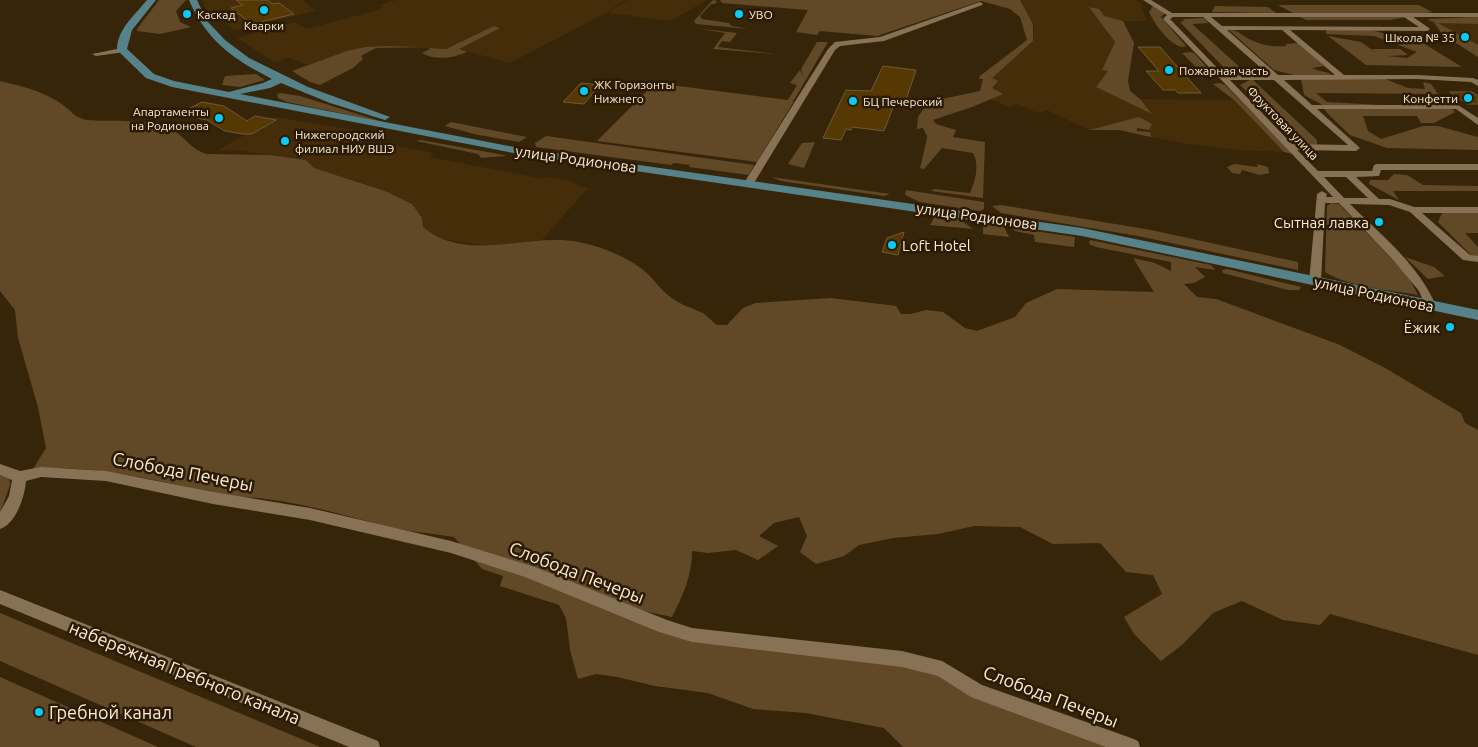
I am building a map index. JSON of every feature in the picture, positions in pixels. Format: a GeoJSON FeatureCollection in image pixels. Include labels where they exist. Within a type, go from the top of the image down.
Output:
{"type":"FeatureCollection","features":[{"type":"Feature","properties":{"kind":"main road"},"geometry":{"type":"LineString","coordinates":[[122,50],[121,44],[125,33],[152,0]]}},
{"type":"Feature","properties":{"kind":"main road","name":"улица Родионова"},"geometry":{"type":"LineString","coordinates":[[193,0],[199,17],[216,37],[247,60],[280,79],[360,110],[471,143]]}},
{"type":"Feature","properties":{"kind":"main road","name":"улица Родионова"},"geometry":{"type":"LineString","coordinates":[[122,50],[150,76],[172,84],[217,94],[471,143],[1082,232],[1478,315]]}},
{"type":"Feature","properties":{"kind":"main road"},"geometry":{"type":"LineString","coordinates":[[217,94],[258,89],[280,79]]}},
{"type":"Feature","properties":{"kind":"street"},"geometry":{"type":"LineString","coordinates":[[1146,0],[1171,15],[1478,15]]}},
{"type":"Feature","properties":{"kind":"street"},"geometry":{"type":"LineString","coordinates":[[749,184],[832,49],[846,42],[881,39],[980,4]]}},
{"type":"Feature","properties":{"kind":"street"},"geometry":{"type":"LineString","coordinates":[[1203,14],[1356,148],[1289,147]]}},
{"type":"Feature","properties":{"kind":"street","name":"Фруктовая улица"},"geometry":{"type":"LineString","coordinates":[[1171,15],[1166,19],[1412,275],[1424,290],[1430,306]]}},
{"type":"Feature","properties":{"kind":"street"},"geometry":{"type":"LineString","coordinates":[[1220,28],[1427,29],[1404,15]]}},
{"type":"Feature","properties":{"kind":"street"},"geometry":{"type":"LineString","coordinates":[[1284,28],[1342,77]]}},
{"type":"Feature","properties":{"kind":"street"},"geometry":{"type":"LineString","coordinates":[[96,54],[122,50]]}},
{"type":"Feature","properties":{"kind":"street"},"geometry":{"type":"LineString","coordinates":[[1223,78],[1417,77],[1476,81]]}},
{"type":"Feature","properties":{"kind":"street"},"geometry":{"type":"LineString","coordinates":[[1311,107],[1458,107],[1478,122]]}},
{"type":"Feature","properties":{"kind":"street"},"geometry":{"type":"LineString","coordinates":[[1315,174],[1376,174],[1377,167],[1478,168]]}},
{"type":"Feature","properties":{"kind":"street"},"geometry":{"type":"LineString","coordinates":[[1348,174],[1377,202]]}},
{"type":"Feature","properties":{"kind":"street"},"geometry":{"type":"LineString","coordinates":[[1315,282],[1321,200],[1325,184]]}},
{"type":"Feature","properties":{"kind":"street"},"geometry":{"type":"LineString","coordinates":[[1321,200],[1390,202],[1413,210],[1478,210]]}},
{"type":"Feature","properties":{"kind":"street"},"geometry":{"type":"LineString","coordinates":[[1413,210],[1467,258],[1478,259]]}},
{"type":"Feature","properties":{"kind":"street"},"geometry":{"type":"LineString","coordinates":[[0,469],[19,477],[19,492],[0,523]]}},
{"type":"Feature","properties":{"kind":"street","name":"Слобода Печеры"},"geometry":{"type":"LineString","coordinates":[[19,477],[41,472],[106,476],[213,498],[310,514],[451,547],[529,572],[665,627],[692,635],[902,660],[942,669],[977,691],[1131,747]]}},
{"type":"Feature","properties":{"kind":"street","name":"набережная Гребного канала"},"geometry":{"type":"LineString","coordinates":[[0,597],[371,747]]}},
{"type":"Feature","properties":{"kind":"shaded area"},"geometry":{"type":"Polygon","coordinates":[[[159,0],[186,0],[176,11],[180,22],[191,27],[160,34],[137,31],[159,0]]]}},
{"type":"Feature","properties":{"kind":"shaded area"},"geometry":{"type":"Polygon","coordinates":[[[202,0],[302,0],[316,11],[234,30],[226,23],[210,18],[202,0]]]}},
{"type":"Feature","properties":{"kind":"shaded area"},"geometry":{"type":"Polygon","coordinates":[[[396,0],[625,0],[606,13],[510,63],[458,49],[499,27],[495,26],[446,49],[365,47],[309,65],[289,58],[274,62],[237,38],[295,22],[307,29],[378,10],[384,7],[380,5],[396,0]]]}},
{"type":"Feature","properties":{"kind":"shaded area"},"geometry":{"type":"Polygon","coordinates":[[[627,0],[707,0],[670,21],[608,13],[627,0]]]}},
{"type":"Feature","properties":{"kind":"shaded area"},"geometry":{"type":"Polygon","coordinates":[[[713,0],[717,1],[715,4],[711,4],[700,16],[702,19],[729,23],[731,26],[749,29],[696,24],[694,21],[713,0]]]}},
{"type":"Feature","properties":{"kind":"shaded area"},"geometry":{"type":"Polygon","coordinates":[[[720,0],[1020,0],[1033,24],[1033,41],[992,78],[998,81],[992,88],[1003,94],[933,120],[936,124],[956,130],[953,137],[985,142],[983,198],[931,191],[934,189],[970,193],[975,178],[976,163],[973,153],[942,148],[924,169],[920,168],[927,136],[923,128],[917,129],[918,117],[928,102],[980,91],[983,79],[979,79],[980,76],[1027,40],[1020,17],[1010,9],[981,1],[877,36],[820,31],[817,35],[796,32],[808,10],[722,3],[720,0]]]}},
{"type":"Feature","properties":{"kind":"shaded area"},"geometry":{"type":"Polygon","coordinates":[[[1020,0],[1136,0],[1141,3],[1146,21],[1100,22],[1115,42],[1103,70],[1108,71],[1096,87],[1152,113],[1140,99],[1234,100],[1284,152],[1237,150],[1187,144],[1151,137],[1149,128],[1107,125],[1089,130],[1047,110],[1038,113],[1017,104],[1010,107],[990,99],[986,82],[1033,41],[1034,25],[1020,0]]]}},
{"type":"Feature","properties":{"kind":"shaded area"},"geometry":{"type":"Polygon","coordinates":[[[1278,5],[1419,5],[1432,12],[1391,20],[1306,20],[1278,5]]]}},
{"type":"Feature","properties":{"kind":"shaded area"},"geometry":{"type":"Polygon","coordinates":[[[1153,6],[1165,13],[1161,17],[1186,46],[1179,46],[1173,43],[1163,34],[1149,12],[1153,6]]]}},
{"type":"Feature","properties":{"kind":"shaded area"},"geometry":{"type":"Polygon","coordinates":[[[1215,6],[1268,7],[1276,13],[1212,12],[1215,6]]]}},
{"type":"Feature","properties":{"kind":"shaded area"},"geometry":{"type":"Polygon","coordinates":[[[1089,7],[1099,9],[1104,16],[1123,21],[1134,43],[1128,81],[1130,91],[1140,99],[1152,114],[1096,87],[1108,71],[1102,70],[1115,42],[1089,7]]]}},
{"type":"Feature","properties":{"kind":"shaded area"},"geometry":{"type":"Polygon","coordinates":[[[1478,17],[1478,24],[1438,23],[1478,45],[1478,57],[1442,34],[1434,22],[1427,19],[1478,17]]]}},
{"type":"Feature","properties":{"kind":"shaded area"},"geometry":{"type":"Polygon","coordinates":[[[1203,18],[1209,23],[1192,24],[1243,70],[1240,75],[1233,77],[1180,22],[1184,21],[1183,19],[1203,18]]]}},
{"type":"Feature","properties":{"kind":"shaded area","name":"Школа № 35"},"geometry":{"type":"Polygon","coordinates":[[[1427,20],[1478,20],[1478,53],[1427,20]]]}},
{"type":"Feature","properties":{"kind":"shaded area"},"geometry":{"type":"Polygon","coordinates":[[[494,26],[500,28],[459,49],[467,52],[462,54],[439,58],[422,53],[430,49],[428,48],[446,49],[494,26]]]}},
{"type":"Feature","properties":{"kind":"shaded area"},"geometry":{"type":"Polygon","coordinates":[[[695,28],[737,33],[730,42],[722,41],[718,47],[776,54],[713,49],[725,33],[695,28]]]}},
{"type":"Feature","properties":{"kind":"shaded area"},"geometry":{"type":"Polygon","coordinates":[[[1229,30],[1269,46],[1287,46],[1285,44],[1299,43],[1324,66],[1312,68],[1334,76],[1298,76],[1274,70],[1229,30]]]}},
{"type":"Feature","properties":{"kind":"shaded area"},"geometry":{"type":"Polygon","coordinates":[[[1326,30],[1371,30],[1386,34],[1410,35],[1462,67],[1366,65],[1328,36],[1361,42],[1375,52],[1372,49],[1400,49],[1408,55],[1387,56],[1407,58],[1417,52],[1374,36],[1326,34],[1326,30]]]}},
{"type":"Feature","properties":{"kind":"shaded area"},"geometry":{"type":"Polygon","coordinates":[[[817,42],[828,42],[794,100],[791,100],[794,101],[757,162],[597,141],[655,83],[788,100],[797,85],[790,83],[800,70],[804,77],[801,69],[817,42]]]}},
{"type":"Feature","properties":{"kind":"shaded area"},"geometry":{"type":"Polygon","coordinates":[[[365,47],[422,47],[376,48],[361,56],[363,59],[353,68],[320,85],[310,82],[292,71],[347,51],[365,47]]]}},
{"type":"Feature","properties":{"kind":"shaded area"},"geometry":{"type":"Polygon","coordinates":[[[1191,52],[1215,76],[1204,75],[1182,53],[1191,52]]]}},
{"type":"Feature","properties":{"kind":"shaded area"},"geometry":{"type":"Polygon","coordinates":[[[256,74],[265,80],[240,87],[222,85],[225,76],[256,74]]]}},
{"type":"Feature","properties":{"kind":"shaded area"},"geometry":{"type":"Polygon","coordinates":[[[1252,79],[1317,140],[1317,145],[1299,143],[1240,85],[1252,79]]]}},
{"type":"Feature","properties":{"kind":"shaded area"},"geometry":{"type":"Polygon","coordinates":[[[1301,79],[1385,79],[1408,88],[1425,89],[1423,82],[1431,84],[1438,94],[1316,93],[1327,102],[1452,109],[1455,112],[1434,123],[1421,123],[1417,116],[1363,116],[1368,131],[1381,139],[1423,126],[1438,126],[1478,137],[1478,150],[1387,148],[1350,135],[1327,113],[1321,104],[1304,95],[1301,79]]]}},
{"type":"Feature","properties":{"kind":"shaded area"},"geometry":{"type":"Polygon","coordinates":[[[0,81],[25,87],[49,96],[75,115],[86,120],[151,123],[171,129],[196,149],[206,154],[270,155],[306,160],[314,168],[385,191],[412,204],[422,218],[423,227],[440,238],[458,244],[498,245],[560,240],[579,242],[615,253],[641,268],[673,299],[703,313],[717,325],[727,325],[743,308],[756,303],[831,298],[896,306],[901,314],[911,314],[926,310],[943,312],[965,328],[977,331],[1015,317],[1026,303],[1057,289],[1154,292],[1133,258],[1155,263],[1171,271],[1171,262],[1096,247],[1089,244],[1090,240],[1211,265],[1215,270],[1195,267],[1205,277],[1194,283],[1184,284],[1197,297],[1216,299],[1340,345],[1385,368],[1461,413],[1465,423],[1478,430],[1478,655],[1330,614],[1320,625],[1283,620],[1242,601],[1213,613],[1183,644],[1161,661],[1134,634],[1124,617],[1162,594],[1153,575],[1126,572],[1100,543],[1053,544],[1020,527],[974,526],[938,534],[893,538],[859,545],[844,556],[816,564],[800,552],[807,536],[799,517],[774,523],[759,536],[778,546],[758,560],[736,550],[708,553],[692,551],[689,577],[672,617],[644,611],[653,628],[900,664],[938,674],[1118,747],[903,747],[884,728],[806,713],[753,709],[708,693],[655,686],[617,677],[596,674],[578,679],[570,650],[566,618],[559,605],[500,586],[503,576],[482,569],[454,537],[396,528],[287,502],[249,497],[231,497],[133,476],[83,469],[33,469],[46,448],[38,407],[18,338],[15,310],[0,291],[0,81]]]}},
{"type":"Feature","properties":{"kind":"shaded area"},"geometry":{"type":"Polygon","coordinates":[[[1220,83],[1225,85],[1293,154],[1284,152],[1234,100],[1213,84],[1220,83]]]}},
{"type":"Feature","properties":{"kind":"shaded area"},"geometry":{"type":"Polygon","coordinates":[[[277,94],[300,96],[383,122],[287,102],[278,98],[277,94]]]}},
{"type":"Feature","properties":{"kind":"shaded area"},"geometry":{"type":"Polygon","coordinates":[[[275,117],[354,130],[342,138],[373,145],[378,142],[433,153],[430,157],[544,179],[546,177],[573,181],[572,183],[578,184],[577,186],[588,188],[542,240],[489,246],[435,238],[423,227],[422,218],[412,204],[385,191],[314,168],[306,160],[233,150],[217,151],[275,117]]]}},
{"type":"Feature","properties":{"kind":"shaded area"},"geometry":{"type":"Polygon","coordinates":[[[1139,117],[1152,124],[1149,130],[1137,128],[1137,131],[1150,132],[1151,137],[1119,130],[1089,130],[1139,117]]]}},
{"type":"Feature","properties":{"kind":"shaded area"},"geometry":{"type":"Polygon","coordinates":[[[451,122],[527,137],[519,142],[474,134],[445,126],[451,122]]]}},
{"type":"Feature","properties":{"kind":"shaded area"},"geometry":{"type":"Polygon","coordinates":[[[546,136],[754,165],[749,175],[689,167],[690,165],[674,163],[671,165],[536,147],[535,143],[546,136]]]}},
{"type":"Feature","properties":{"kind":"shaded area"},"geometry":{"type":"Polygon","coordinates":[[[421,140],[506,156],[481,158],[478,154],[416,141],[421,140]]]}},
{"type":"Feature","properties":{"kind":"shaded area"},"geometry":{"type":"Polygon","coordinates":[[[815,142],[804,168],[788,164],[802,143],[815,142]]]}},
{"type":"Feature","properties":{"kind":"shaded area"},"geometry":{"type":"Polygon","coordinates":[[[1234,164],[1258,167],[1257,164],[1268,167],[1269,173],[1260,175],[1242,170],[1240,174],[1232,173],[1227,167],[1234,164]]]}},
{"type":"Feature","properties":{"kind":"shaded area"},"geometry":{"type":"Polygon","coordinates":[[[1394,174],[1407,175],[1423,185],[1478,186],[1478,191],[1393,191],[1399,200],[1369,184],[1370,180],[1388,180],[1394,174]]]}},
{"type":"Feature","properties":{"kind":"shaded area"},"geometry":{"type":"Polygon","coordinates":[[[771,177],[890,194],[884,196],[781,181],[771,177]]]}},
{"type":"Feature","properties":{"kind":"shaded area"},"geometry":{"type":"Polygon","coordinates":[[[906,190],[984,202],[984,209],[980,211],[920,202],[905,195],[906,190]]]}},
{"type":"Feature","properties":{"kind":"shaded area"},"geometry":{"type":"Polygon","coordinates":[[[1331,203],[1339,204],[1408,276],[1418,295],[1357,285],[1325,272],[1327,206],[1331,203]]]}},
{"type":"Feature","properties":{"kind":"shaded area"},"geometry":{"type":"Polygon","coordinates":[[[1001,205],[1151,230],[1298,262],[1298,270],[1138,236],[1001,213],[992,206],[1001,205]]]}},
{"type":"Feature","properties":{"kind":"shaded area"},"geometry":{"type":"Polygon","coordinates":[[[1478,212],[1478,233],[1465,233],[1478,247],[1478,262],[1438,222],[1442,213],[1478,212]]]}},
{"type":"Feature","properties":{"kind":"shaded area"},"geometry":{"type":"Polygon","coordinates":[[[935,216],[959,219],[973,229],[930,225],[935,216]]]}},
{"type":"Feature","properties":{"kind":"shaded area"},"geometry":{"type":"Polygon","coordinates":[[[983,223],[1003,225],[1009,237],[983,234],[983,223]]]}},
{"type":"Feature","properties":{"kind":"shaded area"},"geometry":{"type":"Polygon","coordinates":[[[1012,228],[1075,237],[1074,247],[1035,242],[1034,235],[1015,231],[1012,228]]]}},
{"type":"Feature","properties":{"kind":"shaded area"},"geometry":{"type":"Polygon","coordinates":[[[1405,257],[1434,267],[1445,276],[1428,279],[1405,257]]]}},
{"type":"Feature","properties":{"kind":"shaded area"},"geometry":{"type":"Polygon","coordinates":[[[1227,269],[1301,287],[1299,290],[1288,290],[1223,273],[1222,270],[1227,269]]]}},
{"type":"Feature","properties":{"kind":"shaded area"},"geometry":{"type":"Polygon","coordinates":[[[0,472],[9,476],[10,485],[0,513],[0,472]]]}},
{"type":"Feature","properties":{"kind":"shaded area"},"geometry":{"type":"Polygon","coordinates":[[[0,613],[319,747],[196,747],[0,661],[0,613]]]}},
{"type":"Feature","properties":{"kind":"shaded area","name":"Гребной канал"},"geometry":{"type":"Polygon","coordinates":[[[0,677],[158,747],[0,747],[0,677]]]}},
{"type":"Feature","properties":{"kind":"building"},"geometry":{"type":"Polygon","coordinates":[[[236,0],[267,0],[273,4],[279,3],[294,14],[252,24],[231,8],[243,5],[236,0]]]}},
{"type":"Feature","properties":{"kind":"building","name":"Пожарная часть"},"geometry":{"type":"Polygon","coordinates":[[[1138,47],[1160,47],[1201,93],[1178,93],[1175,90],[1163,90],[1146,71],[1159,71],[1138,47]]]}},
{"type":"Feature","properties":{"kind":"building","name":"БЦ Печерский"},"geometry":{"type":"Polygon","coordinates":[[[883,66],[916,70],[905,103],[895,102],[884,131],[852,127],[851,130],[846,129],[841,140],[823,138],[846,90],[871,91],[883,66]]]}},
{"type":"Feature","properties":{"kind":"building"},"geometry":{"type":"Polygon","coordinates":[[[581,83],[600,85],[584,104],[563,102],[581,83]]]}},
{"type":"Feature","properties":{"kind":"building","name":"Конфетти"},"geometry":{"type":"Polygon","coordinates":[[[1450,92],[1472,92],[1478,96],[1478,104],[1467,104],[1450,92]]]}},
{"type":"Feature","properties":{"kind":"building","name":"Апартаменты на Родионова"},"geometry":{"type":"Polygon","coordinates":[[[202,102],[224,106],[247,121],[255,116],[276,120],[252,134],[243,134],[225,131],[207,120],[178,114],[202,102]]]}},
{"type":"Feature","properties":{"kind":"building","name":"Loft Hotel"},"geometry":{"type":"Polygon","coordinates":[[[904,232],[898,255],[882,252],[887,238],[904,232]]]}},
{"type":"Feature","properties":{"kind":"place","name":"Кварки"},"geometry":{"type":"Point","coordinates":[264,10]}},
{"type":"Feature","properties":{"kind":"place","name":"Каскад"},"geometry":{"type":"Point","coordinates":[187,14]}},
{"type":"Feature","properties":{"kind":"place","name":"УВО"},"geometry":{"type":"Point","coordinates":[739,14]}},
{"type":"Feature","properties":{"kind":"place","name":"Школа № 35"},"geometry":{"type":"Point","coordinates":[1465,37]}},
{"type":"Feature","properties":{"kind":"place","name":"Пожарная часть"},"geometry":{"type":"Point","coordinates":[1169,70]}},
{"type":"Feature","properties":{"kind":"place","name":"ЖК Горизонты Нижнего"},"geometry":{"type":"Point","coordinates":[584,91]}},
{"type":"Feature","properties":{"kind":"place","name":"Конфетти"},"geometry":{"type":"Point","coordinates":[1468,98]}},
{"type":"Feature","properties":{"kind":"place","name":"БЦ Печерский"},"geometry":{"type":"Point","coordinates":[853,101]}},
{"type":"Feature","properties":{"kind":"place","name":"Апартаменты на Родионова"},"geometry":{"type":"Point","coordinates":[219,118]}},
{"type":"Feature","properties":{"kind":"place","name":"Нижегородский филиал НИУ ВШЭ"},"geometry":{"type":"Point","coordinates":[285,141]}},
{"type":"Feature","properties":{"kind":"place","name":"Сытная лавка"},"geometry":{"type":"Point","coordinates":[1379,222]}},
{"type":"Feature","properties":{"kind":"place","name":"Loft Hotel"},"geometry":{"type":"Point","coordinates":[892,245]}},
{"type":"Feature","properties":{"kind":"place","name":"Ёжик"},"geometry":{"type":"Point","coordinates":[1450,327]}},
{"type":"Feature","properties":{"kind":"place","name":"Гребной канал"},"geometry":{"type":"Point","coordinates":[39,712]}}]}
